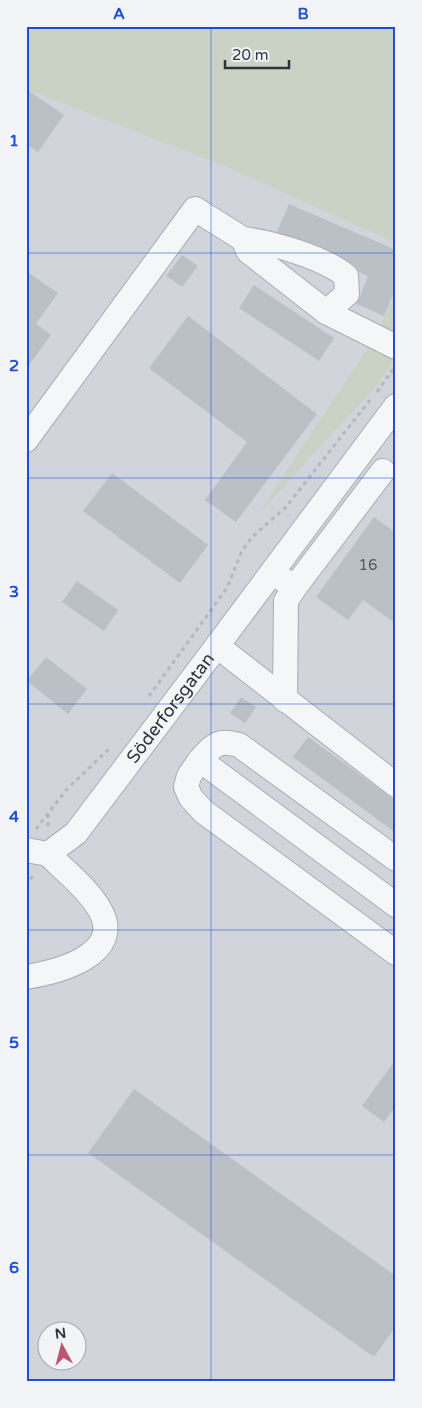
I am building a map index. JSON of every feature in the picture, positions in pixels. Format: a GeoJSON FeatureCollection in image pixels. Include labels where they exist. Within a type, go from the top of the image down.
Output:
{"type":"FeatureCollection","features":[{"type":"Feature","properties":{"kind":"street"},"geometry":{"type":"LineString","coordinates":[[26,440],[195,209],[243,239],[265,241],[336,267],[346,276],[347,294],[326,312]]}},
{"type":"Feature","properties":{"kind":"street"},"geometry":{"type":"LineString","coordinates":[[243,239],[248,251],[326,312],[396,347]]}},
{"type":"Feature","properties":{"kind":"street"},"geometry":{"type":"LineString","coordinates":[[217,646],[396,406]]}},
{"type":"Feature","properties":{"kind":"street"},"geometry":{"type":"LineString","coordinates":[[284,700],[286,601],[295,587],[390,476],[360,454]]}},
{"type":"Feature","properties":{"kind":"street"},"geometry":{"type":"LineString","coordinates":[[272,572],[295,587]]}},
{"type":"Feature","properties":{"kind":"street","name":"Söderforsgatan"},"geometry":{"type":"LineString","coordinates":[[35,846],[76,834],[217,646],[284,700],[396,785]]}},
{"type":"Feature","properties":{"kind":"street"},"geometry":{"type":"LineString","coordinates":[[396,859],[239,745],[225,741],[212,746],[189,776],[186,787],[191,798],[204,812],[396,953]]}},
{"type":"Feature","properties":{"kind":"street"},"geometry":{"type":"LineString","coordinates":[[200,760],[396,905]]}},
{"type":"Feature","properties":{"kind":"street"},"geometry":{"type":"LineString","coordinates":[[26,977],[87,959],[100,946],[105,931],[101,912],[93,900],[35,846]]}},
{"type":"Feature","properties":{"kind":"path"},"geometry":{"type":"LineString","coordinates":[[147,699],[227,588],[242,551],[252,537],[286,507],[396,365]]}},
{"type":"Feature","properties":{"kind":"path"},"geometry":{"type":"LineString","coordinates":[[35,846],[67,789],[112,746]]}},
{"type":"Feature","properties":{"kind":"shaded area"},"geometry":{"type":"Polygon","coordinates":[[[26,26],[396,26],[396,243],[227,167],[26,89],[26,26]]]}},
{"type":"Feature","properties":{"kind":"shaded area"},"geometry":{"type":"Polygon","coordinates":[[[26,80],[396,229],[396,1382],[26,1382],[26,80]]]}},
{"type":"Feature","properties":{"kind":"shaded area"},"geometry":{"type":"Polygon","coordinates":[[[396,293],[396,355],[380,382],[259,513],[377,334],[396,293]]]}},
{"type":"Feature","properties":{"kind":"building"},"geometry":{"type":"Polygon","coordinates":[[[26,89],[64,115],[38,152],[26,144],[26,89]]]}},
{"type":"Feature","properties":{"kind":"building"},"geometry":{"type":"Polygon","coordinates":[[[289,204],[396,250],[396,288],[384,316],[357,304],[368,276],[359,272],[354,265],[317,245],[277,232],[289,204]]]}},
{"type":"Feature","properties":{"kind":"building"},"geometry":{"type":"Polygon","coordinates":[[[182,255],[198,266],[182,287],[166,276],[182,255]]]}},
{"type":"Feature","properties":{"kind":"building"},"geometry":{"type":"Polygon","coordinates":[[[26,271],[58,293],[36,324],[51,335],[26,369],[26,271]]]}},
{"type":"Feature","properties":{"kind":"building"},"geometry":{"type":"Polygon","coordinates":[[[254,285],[334,338],[319,361],[239,308],[254,285]]]}},
{"type":"Feature","properties":{"kind":"building"},"geometry":{"type":"Polygon","coordinates":[[[188,316],[317,414],[236,522],[205,500],[247,442],[149,368],[188,316]]]}},
{"type":"Feature","properties":{"kind":"building"},"geometry":{"type":"Polygon","coordinates":[[[112,473],[208,545],[180,583],[83,511],[112,473]]]}},
{"type":"Feature","properties":{"kind":"building"},"geometry":{"type":"Polygon","coordinates":[[[374,517],[396,533],[396,624],[363,600],[348,620],[316,597],[374,517]]]}},
{"type":"Feature","properties":{"kind":"building"},"geometry":{"type":"Polygon","coordinates":[[[77,581],[118,610],[104,631],[62,602],[77,581]]]}},
{"type":"Feature","properties":{"kind":"building"},"geometry":{"type":"Polygon","coordinates":[[[46,657],[87,689],[68,714],[27,681],[46,657]]]}},
{"type":"Feature","properties":{"kind":"building"},"geometry":{"type":"Polygon","coordinates":[[[241,697],[256,707],[245,723],[230,713],[241,697]]]}},
{"type":"Feature","properties":{"kind":"building"},"geometry":{"type":"Polygon","coordinates":[[[308,737],[396,801],[396,833],[293,757],[308,737]]]}},
{"type":"Feature","properties":{"kind":"building"},"geometry":{"type":"Polygon","coordinates":[[[396,1059],[396,1106],[384,1122],[362,1106],[396,1059]]]}},
{"type":"Feature","properties":{"kind":"building"},"geometry":{"type":"Polygon","coordinates":[[[134,1089],[396,1276],[396,1326],[374,1357],[88,1153],[134,1089]]]}}]}
